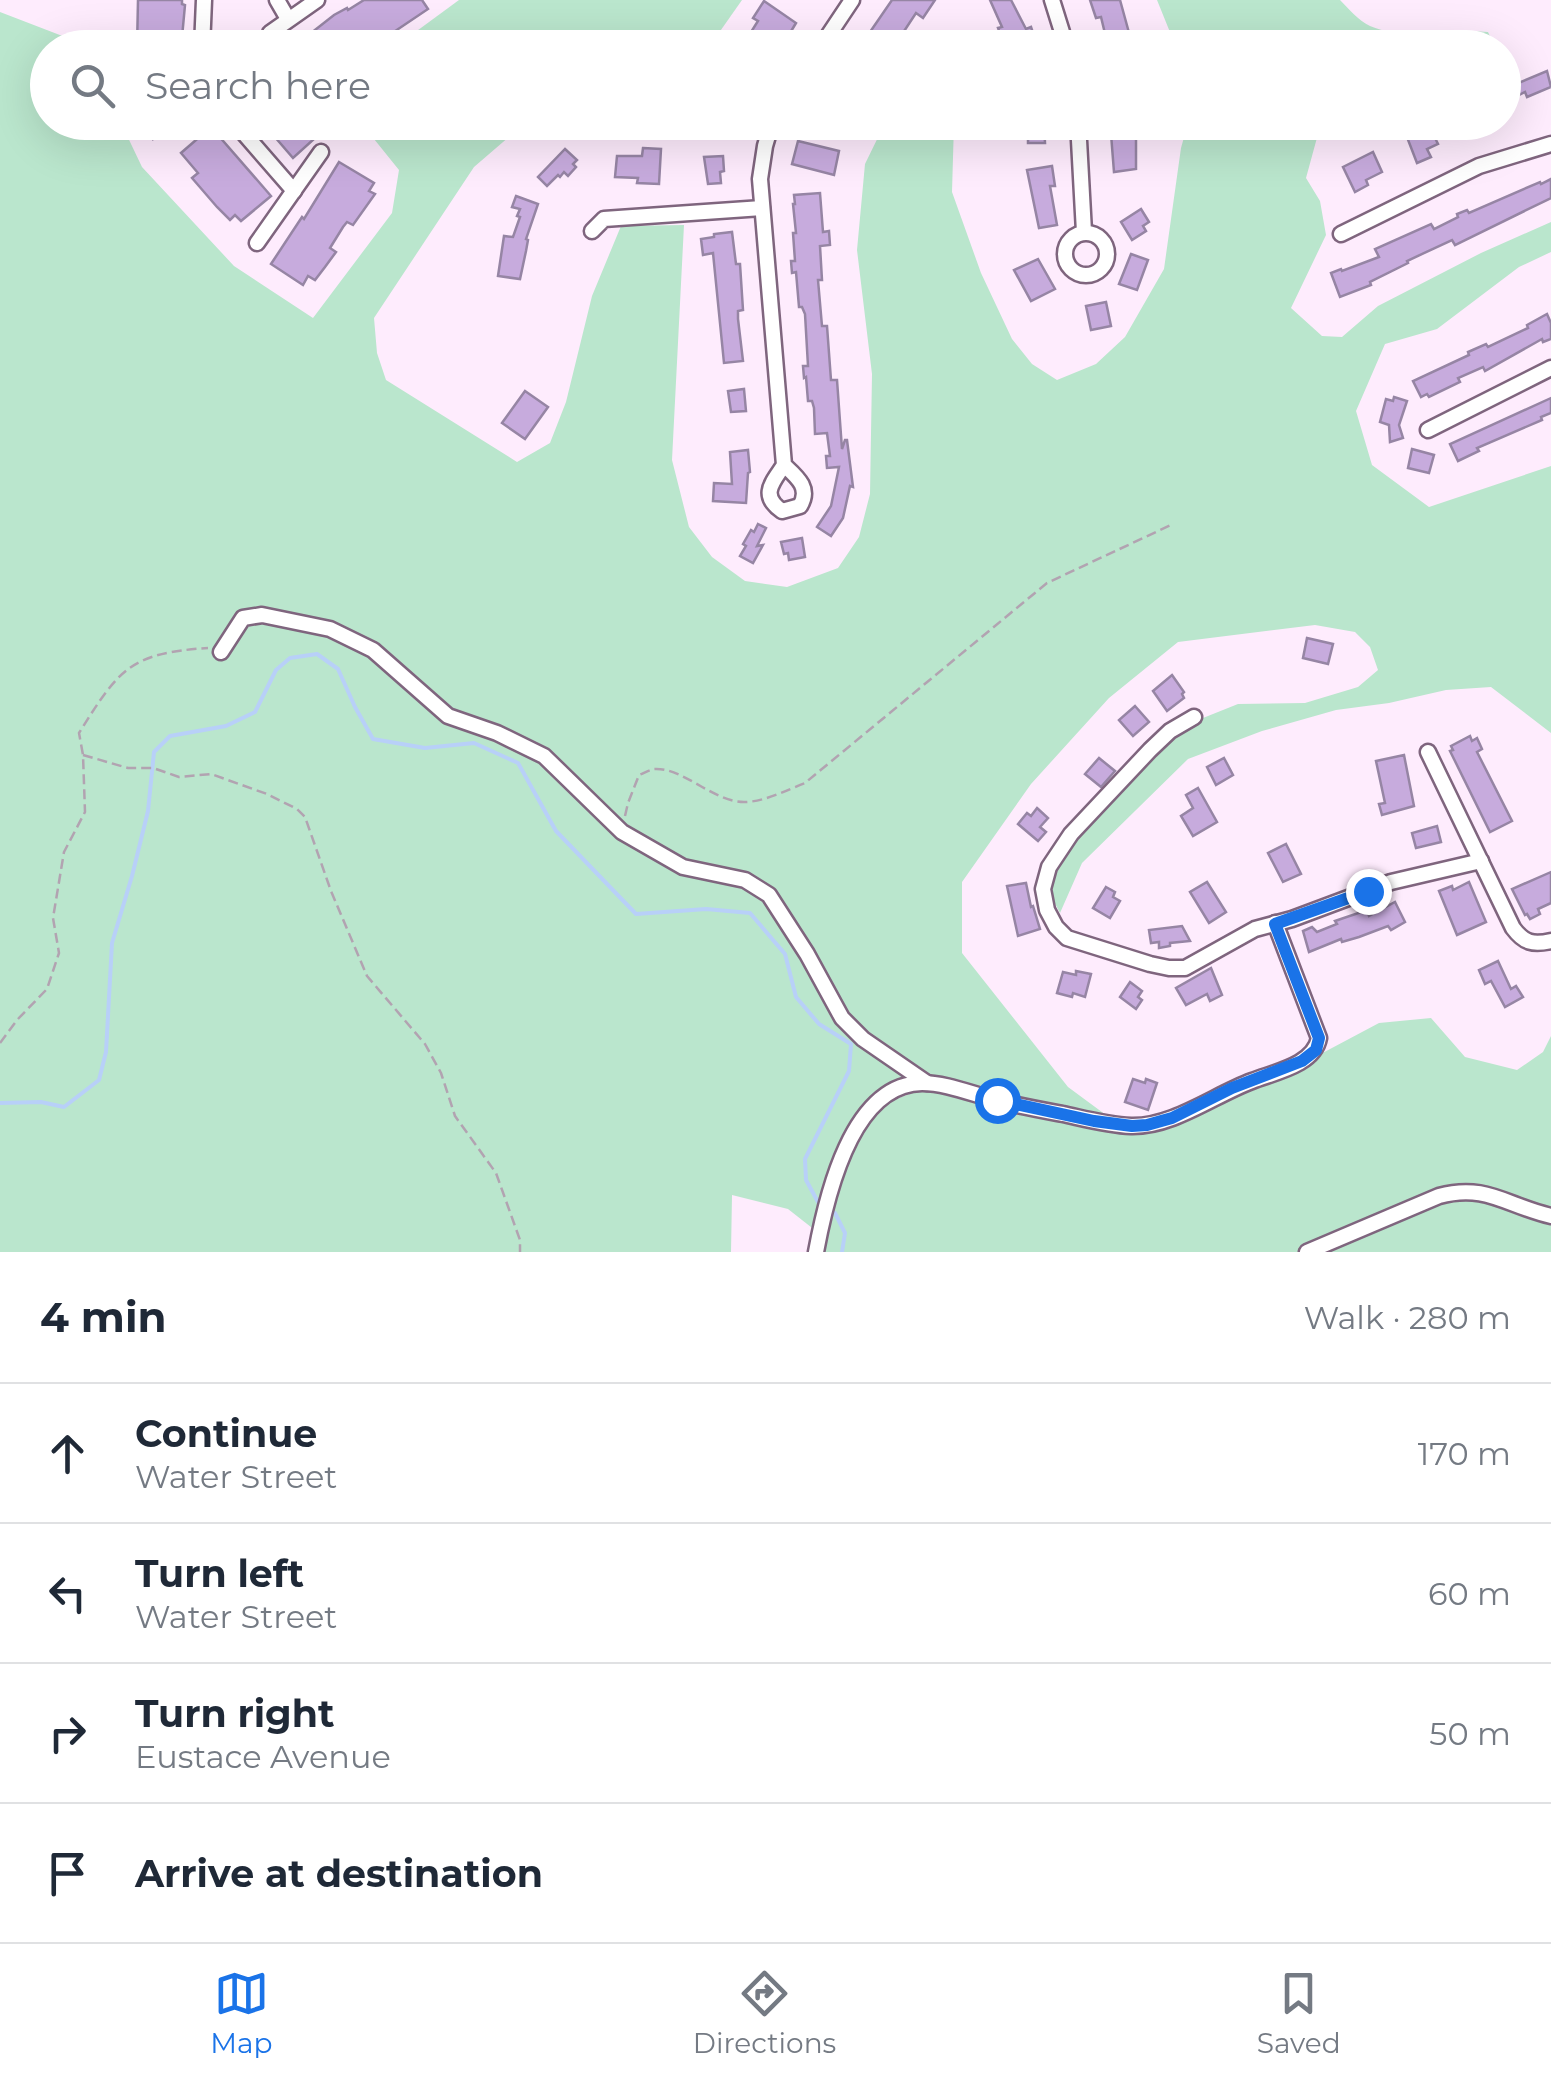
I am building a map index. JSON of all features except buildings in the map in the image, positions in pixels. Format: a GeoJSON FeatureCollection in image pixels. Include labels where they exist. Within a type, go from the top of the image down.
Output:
{"type":"FeatureCollection","features":[{"type":"Feature","properties":{"kind":"street"},"geometry":{"type":"LineString","coordinates":[[203,30],[204,0]]}},
{"type":"Feature","properties":{"kind":"street"},"geometry":{"type":"LineString","coordinates":[[277,0],[288,19]]}},
{"type":"Feature","properties":{"kind":"street"},"geometry":{"type":"LineString","coordinates":[[274,30],[317,0]]}},
{"type":"Feature","properties":{"kind":"street"},"geometry":{"type":"LineString","coordinates":[[832,30],[852,0]]}},
{"type":"Feature","properties":{"kind":"street"},"geometry":{"type":"LineString","coordinates":[[1052,0],[1061,30]]}},
{"type":"Feature","properties":{"kind":"street"},"geometry":{"type":"LineString","coordinates":[[250,140],[294,191]]}},
{"type":"Feature","properties":{"kind":"street"},"geometry":{"type":"LineString","coordinates":[[766,140],[760,179],[784,464]]}},
{"type":"Feature","properties":{"kind":"street"},"geometry":{"type":"LineString","coordinates":[[1079,140],[1084,232]]}},
{"type":"Feature","properties":{"kind":"street"},"geometry":{"type":"LineString","coordinates":[[1341,234],[1479,166],[1551,144]]}},
{"type":"Feature","properties":{"kind":"street"},"geometry":{"type":"LineString","coordinates":[[257,243],[321,152]]}},
{"type":"Feature","properties":{"kind":"street"},"geometry":{"type":"LineString","coordinates":[[592,232],[604,219],[762,208]]}},
{"type":"Feature","properties":{"kind":"street"},"geometry":{"type":"LineString","coordinates":[[1428,430],[1551,368]]}},
{"type":"Feature","properties":{"kind":"street"},"geometry":{"type":"LineString","coordinates":[[221,652],[243,618],[262,615],[330,628],[373,650],[448,716],[544,756],[622,832],[683,867],[745,880],[768,895],[807,954],[842,1018],[862,1039],[927,1083]]}},
{"type":"Feature","properties":{"kind":"street"},"geometry":{"type":"LineString","coordinates":[[1194,717],[1156,744],[1071,834],[1045,877],[1043,889],[1048,910],[1067,938],[1169,968],[1191,965],[1234,939],[1391,882],[1480,861]]}},
{"type":"Feature","properties":{"kind":"street"},"geometry":{"type":"LineString","coordinates":[[1428,752],[1513,928],[1529,942],[1551,942]]}},
{"type":"Feature","properties":{"kind":"street"},"geometry":{"type":"LineString","coordinates":[[816,1252],[852,1131],[879,1100],[908,1084],[927,1083],[1032,1109],[1132,1126],[1172,1118],[1232,1088],[1302,1061],[1316,1050],[1319,1038],[1275,924]]}},
{"type":"Feature","properties":{"kind":"street"},"geometry":{"type":"LineString","coordinates":[[1308,1252],[1458,1191],[1486,1192],[1551,1216]]}},
{"type":"Feature","properties":{"kind":"path"},"geometry":{"type":"LineString","coordinates":[[622,832],[639,775],[656,769],[743,802],[805,783],[1047,583],[1173,524]]}},
{"type":"Feature","properties":{"kind":"path"},"geometry":{"type":"LineString","coordinates":[[0,1043],[47,990],[59,953],[54,918],[64,852],[86,812],[79,733],[101,698],[129,666],[158,653],[208,648],[221,652]]}},
{"type":"Feature","properties":{"kind":"path"},"geometry":{"type":"LineString","coordinates":[[83,755],[179,777],[212,774],[267,794],[305,817],[367,976],[424,1044],[442,1073],[455,1116],[496,1173],[520,1240],[520,1252]]}},
{"type":"Feature","properties":{"kind":"green space"},"geometry":{"type":"Polygon","coordinates":[[[459,0],[742,0],[721,30],[418,30],[459,0]]]}},
{"type":"Feature","properties":{"kind":"green space"},"geometry":{"type":"Polygon","coordinates":[[[1157,0],[1340,0],[1362,21],[1384,30],[1169,30],[1157,0]]]}},
{"type":"Feature","properties":{"kind":"green space"},"geometry":{"type":"Polygon","coordinates":[[[0,12],[47,30],[30,30],[30,140],[129,140],[142,167],[234,266],[313,318],[392,213],[399,170],[375,140],[505,140],[474,167],[374,318],[377,353],[386,380],[517,462],[550,443],[566,402],[592,296],[621,226],[684,225],[672,460],[689,527],[712,557],[745,581],[787,587],[838,568],[859,537],[870,494],[872,374],[857,250],[865,164],[877,140],[954,140],[952,192],[981,273],[1012,339],[1032,364],[1057,380],[1096,364],[1125,337],[1164,269],[1183,140],[1316,140],[1306,178],[1320,201],[1326,235],[1291,308],[1322,336],[1342,337],[1378,306],[1551,222],[1551,252],[1519,267],[1437,329],[1385,344],[1356,411],[1372,465],[1429,507],[1551,466],[1551,733],[1491,687],[1446,690],[1336,710],[1262,731],[1188,759],[1082,863],[1060,913],[1051,896],[1053,875],[1080,832],[1163,745],[1203,718],[1238,704],[1305,703],[1358,687],[1378,670],[1370,647],[1355,632],[1315,625],[1178,642],[1109,698],[1031,784],[962,882],[962,953],[1068,1087],[1110,1118],[1063,1111],[938,1078],[904,1079],[875,1096],[843,1134],[816,1231],[788,1209],[732,1195],[731,1252],[0,1252],[0,12]]]}},
{"type":"Feature","properties":{"kind":"green space"},"geometry":{"type":"Polygon","coordinates":[[[1431,1018],[1465,1057],[1517,1070],[1543,1052],[1551,1036],[1551,1252],[822,1252],[819,1240],[844,1171],[862,1129],[885,1103],[915,1092],[934,1092],[1115,1131],[1154,1129],[1315,1057],[1379,1023],[1431,1018]]]}},
{"type":"Feature","properties":{"kind":"waterway"},"geometry":{"type":"LineString","coordinates":[[0,1103],[41,1102],[64,1107],[99,1080],[106,1052],[112,943],[148,811],[154,752],[170,736],[226,726],[255,712],[276,670],[290,658],[317,654],[338,669],[373,739],[425,748],[474,743],[518,763],[556,831],[636,914],[706,909],[750,913],[785,954],[796,997],[819,1024],[851,1044],[849,1071],[805,1159],[806,1180],[818,1202]]}},
{"type":"Feature","properties":{"kind":"waterway"},"geometry":{"type":"LineString","coordinates":[[835,1213],[845,1233],[842,1252]]}},
{"type":"Feature","properties":{"kind":"route"},"geometry":{"type":"LineString","coordinates":[[997,1100],[1094,1121],[1147,1125],[1172,1118],[1232,1088],[1302,1061],[1316,1050],[1319,1038],[1275,924],[1368,891]]}}]}
